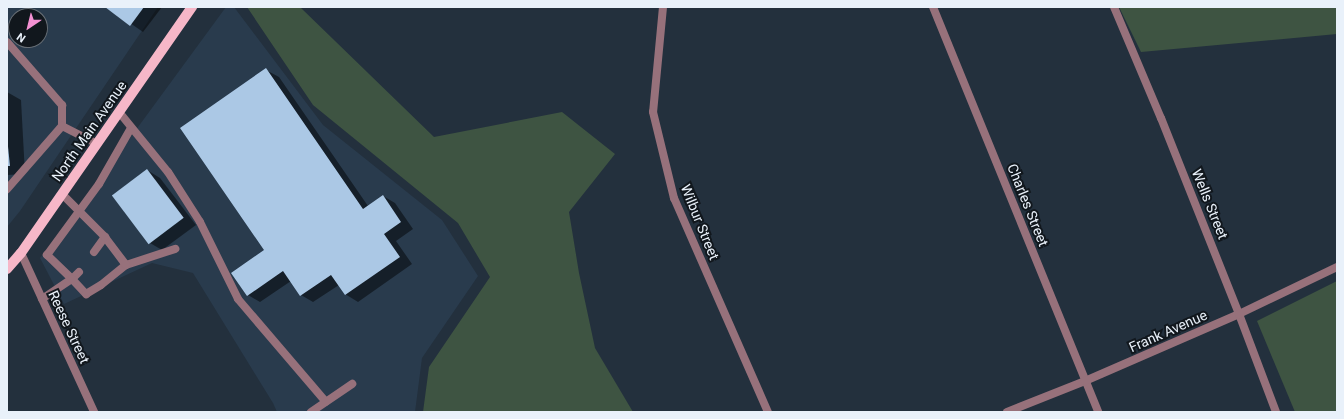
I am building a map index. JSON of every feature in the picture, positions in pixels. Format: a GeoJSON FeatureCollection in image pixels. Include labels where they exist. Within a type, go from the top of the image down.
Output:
{"type":"FeatureCollection","features":[{"type":"Feature","properties":{"kind":"main road","name":"North Main Avenue"},"geometry":{"type":"LineString","coordinates":[[7,269],[21,253],[192,7]]}},
{"type":"Feature","properties":{"kind":"street","name":"Wilbur Street"},"geometry":{"type":"LineString","coordinates":[[663,7],[653,112],[674,198],[768,412]]}},
{"type":"Feature","properties":{"kind":"street","name":"Charles Street"},"geometry":{"type":"LineString","coordinates":[[933,7],[1098,412]]}},
{"type":"Feature","properties":{"kind":"street","name":"Wells Street"},"geometry":{"type":"LineString","coordinates":[[1114,7],[1161,118],[1240,314],[1276,412]]}},
{"type":"Feature","properties":{"kind":"street"},"geometry":{"type":"LineString","coordinates":[[7,42],[62,105],[62,126],[7,189]]}},
{"type":"Feature","properties":{"kind":"street"},"geometry":{"type":"LineString","coordinates":[[119,112],[168,172],[200,222],[238,299],[326,402]]}},
{"type":"Feature","properties":{"kind":"street"},"geometry":{"type":"LineString","coordinates":[[62,126],[97,144]]}},
{"type":"Feature","properties":{"kind":"street"},"geometry":{"type":"LineString","coordinates":[[131,128],[99,184],[46,255],[86,294],[101,285],[126,264],[175,249]]}},
{"type":"Feature","properties":{"kind":"street"},"geometry":{"type":"LineString","coordinates":[[62,194],[78,212],[105,237],[126,264]]}},
{"type":"Feature","properties":{"kind":"street"},"geometry":{"type":"LineString","coordinates":[[94,252],[105,237]]}},
{"type":"Feature","properties":{"kind":"street","name":"Reese Street"},"geometry":{"type":"LineString","coordinates":[[21,253],[94,412]]}},
{"type":"Feature","properties":{"kind":"street","name":"Frank Avenue"},"geometry":{"type":"LineString","coordinates":[[1007,412],[1085,381],[1240,314],[1337,267]]}},
{"type":"Feature","properties":{"kind":"street"},"geometry":{"type":"LineString","coordinates":[[42,298],[72,279],[79,272]]}},
{"type":"Feature","properties":{"kind":"street"},"geometry":{"type":"LineString","coordinates":[[311,412],[352,384]]}},
{"type":"Feature","properties":{"kind":"shaded area"},"geometry":{"type":"Polygon","coordinates":[[[7,7],[158,7],[20,211],[7,227],[7,7]]]}},
{"type":"Feature","properties":{"kind":"shaded area"},"geometry":{"type":"Polygon","coordinates":[[[226,7],[234,7],[323,125],[442,220],[478,276],[422,358],[415,412],[277,412],[273,403],[193,273],[152,263],[64,304],[40,258],[53,243],[226,7]]]}},
{"type":"Feature","properties":{"kind":"green space"},"geometry":{"type":"Polygon","coordinates":[[[247,7],[300,7],[434,137],[562,112],[615,154],[569,212],[579,273],[595,348],[633,412],[423,412],[429,367],[490,277],[458,223],[313,105],[247,7]]]}},
{"type":"Feature","properties":{"kind":"green space"},"geometry":{"type":"Polygon","coordinates":[[[1119,7],[1337,7],[1337,34],[1141,52],[1119,7]]]}},
{"type":"Feature","properties":{"kind":"green space"},"geometry":{"type":"Polygon","coordinates":[[[1337,281],[1337,412],[1295,412],[1257,321],[1337,281]]]}},
{"type":"Feature","properties":{"kind":"building"},"geometry":{"type":"Polygon","coordinates":[[[105,7],[144,7],[130,26],[105,7]]]}},
{"type":"Feature","properties":{"kind":"building"},"geometry":{"type":"Polygon","coordinates":[[[266,68],[363,209],[383,195],[401,222],[384,234],[400,257],[345,295],[331,275],[300,296],[283,271],[247,296],[231,273],[264,250],[180,128],[266,68]]]}},
{"type":"Feature","properties":{"kind":"building"},"geometry":{"type":"Polygon","coordinates":[[[7,137],[10,166],[7,166],[7,137]]]}},
{"type":"Feature","properties":{"kind":"building"},"geometry":{"type":"Polygon","coordinates":[[[147,169],[184,218],[149,244],[112,195],[147,169]]]}}]}
